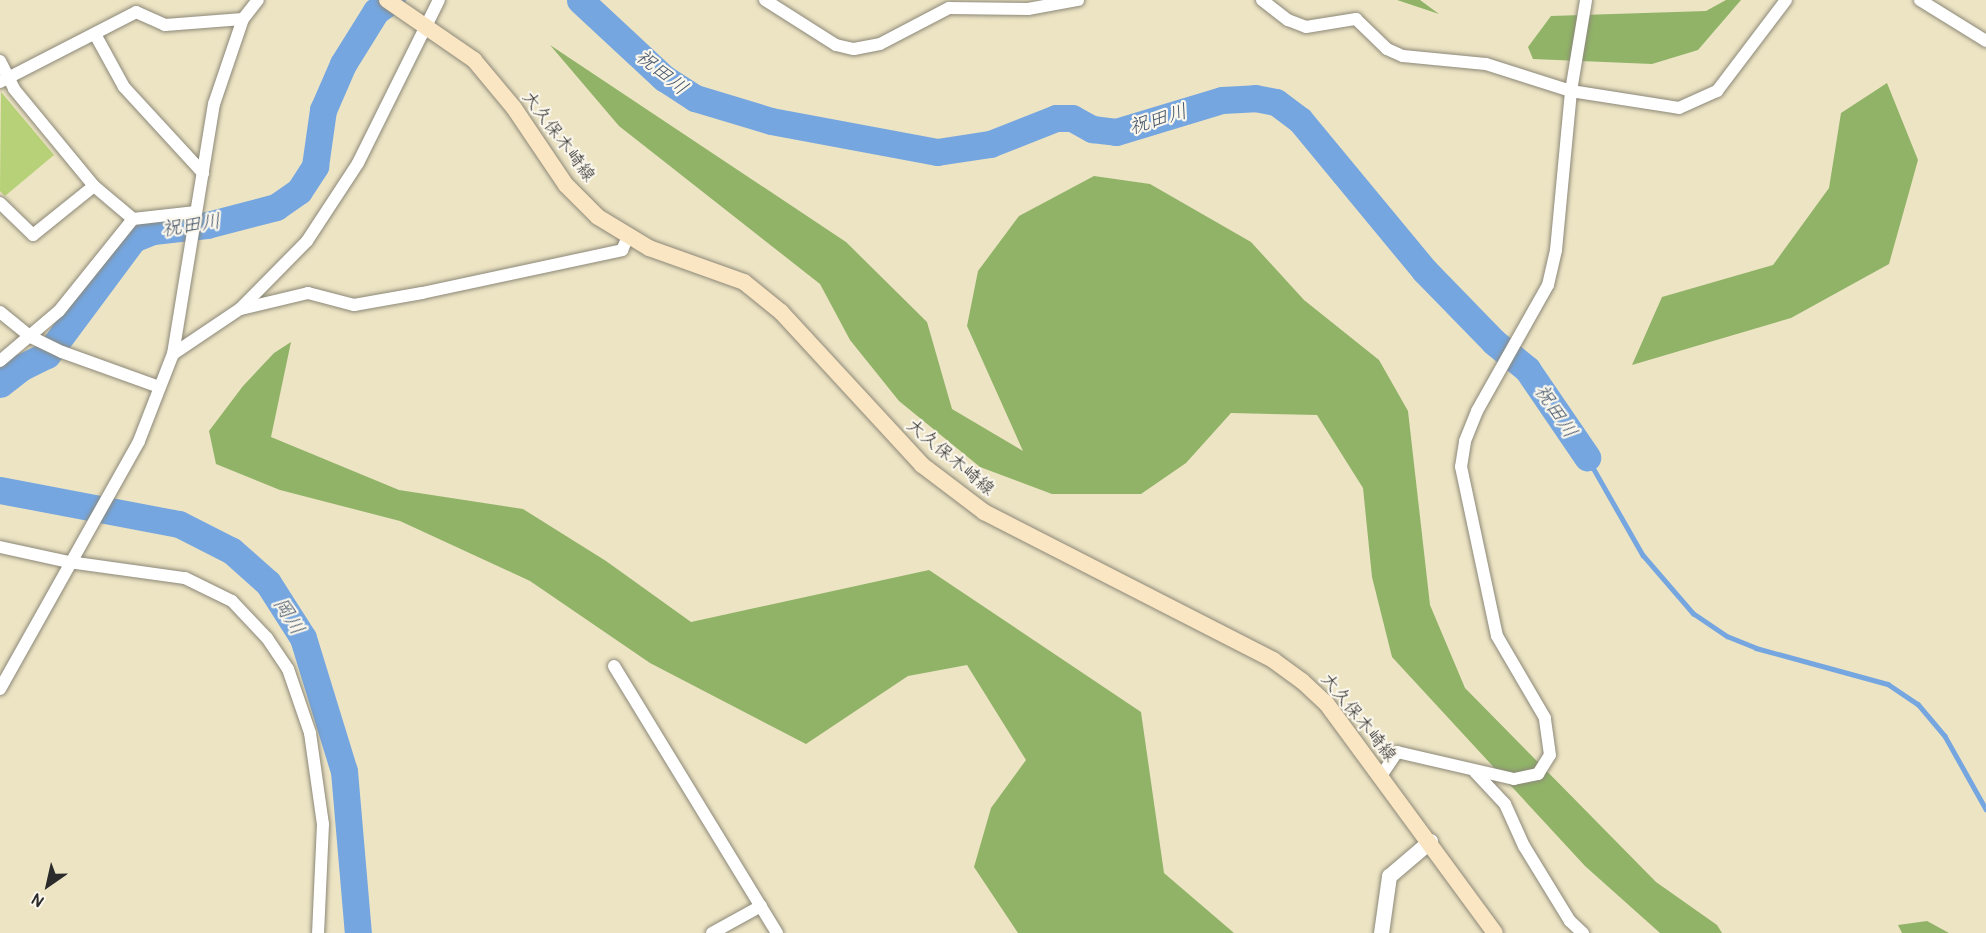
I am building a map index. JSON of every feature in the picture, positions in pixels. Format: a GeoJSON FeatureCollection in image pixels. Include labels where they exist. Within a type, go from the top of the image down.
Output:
{"type":"FeatureCollection","features":[{"type":"Feature","properties":{"kind":"main road","name":"大久保木崎線"},"geometry":{"type":"LineString","coordinates":[[392,3],[427,25],[474,60],[566,185],[598,217],[628,237],[744,282],[781,312],[922,465],[984,512],[1273,660],[1302,681],[1326,703],[1430,841],[1495,933]]}},
{"type":"Feature","properties":{"kind":"street"},"geometry":{"type":"LineString","coordinates":[[0,688],[76,548],[139,441],[173,354],[194,212],[214,104],[243,19],[258,0]]}},
{"type":"Feature","properties":{"kind":"street"},"geometry":{"type":"LineString","coordinates":[[173,354],[240,309],[307,241],[352,172],[439,0]]}},
{"type":"Feature","properties":{"kind":"street"},"geometry":{"type":"LineString","coordinates":[[765,0],[836,45],[854,49],[880,44],[950,8],[1028,9],[1078,0]]}},
{"type":"Feature","properties":{"kind":"street"},"geometry":{"type":"LineString","coordinates":[[1262,0],[1288,20],[1306,27],[1356,20],[1387,49],[1403,56],[1486,64],[1571,91],[1679,108],[1694,104],[1716,91],[1786,0]]}},
{"type":"Feature","properties":{"kind":"street"},"geometry":{"type":"LineString","coordinates":[[1381,776],[1397,752],[1475,772],[1529,778],[1544,767],[1551,747],[1545,718],[1497,636],[1461,477],[1465,441],[1515,340],[1548,285],[1556,250],[1571,91],[1586,0]]}},
{"type":"Feature","properties":{"kind":"street"},"geometry":{"type":"LineString","coordinates":[[1920,0],[1986,41]]}},
{"type":"Feature","properties":{"kind":"street"},"geometry":{"type":"LineString","coordinates":[[4,80],[96,36],[136,12],[165,25],[243,19]]}},
{"type":"Feature","properties":{"kind":"street"},"geometry":{"type":"LineString","coordinates":[[96,36],[124,87],[203,173]]}},
{"type":"Feature","properties":{"kind":"street"},"geometry":{"type":"LineString","coordinates":[[0,61],[4,80],[94,186],[133,219]]}},
{"type":"Feature","properties":{"kind":"street"},"geometry":{"type":"LineString","coordinates":[[0,203],[33,235],[94,186]]}},
{"type":"Feature","properties":{"kind":"street"},"geometry":{"type":"LineString","coordinates":[[0,361],[32,337],[82,284],[133,219],[194,212]]}},
{"type":"Feature","properties":{"kind":"street"},"geometry":{"type":"LineString","coordinates":[[240,309],[308,293],[354,305],[422,293],[622,250],[628,237]]}},
{"type":"Feature","properties":{"kind":"street"},"geometry":{"type":"LineString","coordinates":[[0,312],[32,337],[62,352],[159,387]]}},
{"type":"Feature","properties":{"kind":"street"},"geometry":{"type":"LineString","coordinates":[[0,547],[69,562],[185,578],[232,601],[267,638],[288,669],[310,733],[323,824],[318,933]]}},
{"type":"Feature","properties":{"kind":"street"},"geometry":{"type":"LineString","coordinates":[[614,666],[777,933]]}},
{"type":"Feature","properties":{"kind":"street"},"geometry":{"type":"LineString","coordinates":[[1475,772],[1505,804],[1524,846],[1570,921],[1583,933]]}},
{"type":"Feature","properties":{"kind":"street"},"geometry":{"type":"LineString","coordinates":[[1381,933],[1389,876],[1430,841]]}},
{"type":"Feature","properties":{"kind":"street"},"geometry":{"type":"LineString","coordinates":[[712,933],[760,906]]}},
{"type":"Feature","properties":{"kind":"green space"},"geometry":{"type":"Polygon","coordinates":[[[1397,0],[1420,0],[1439,14],[1397,0]]]}},
{"type":"Feature","properties":{"kind":"green space"},"geometry":{"type":"Polygon","coordinates":[[[1726,0],[1741,0],[1698,50],[1652,64],[1533,59],[1528,47],[1551,16],[1706,11],[1726,0]]]}},
{"type":"Feature","properties":{"kind":"green space"},"geometry":{"type":"Polygon","coordinates":[[[550,45],[846,242],[927,322],[952,409],[1023,451],[967,326],[978,271],[1019,216],[1094,176],[1150,184],[1251,242],[1304,300],[1379,360],[1408,411],[1430,605],[1465,688],[1656,882],[1717,925],[1722,933],[1660,933],[1585,866],[1392,657],[1372,577],[1363,488],[1317,415],[1231,413],[1186,463],[1141,494],[1052,494],[980,467],[899,401],[850,340],[820,284],[619,126],[550,45]]]}},
{"type":"Feature","properties":{"kind":"green space"},"geometry":{"type":"Polygon","coordinates":[[[1887,83],[1918,160],[1889,264],[1791,318],[1632,365],[1662,297],[1773,265],[1829,188],[1841,113],[1887,83]]]}},
{"type":"Feature","properties":{"kind":"green space"},"geometry":{"type":"Polygon","coordinates":[[[1,92],[54,155],[5,196],[0,191],[1,92]]]}},
{"type":"Feature","properties":{"kind":"green space"},"geometry":{"type":"Polygon","coordinates":[[[291,342],[271,437],[399,490],[523,509],[606,561],[691,622],[929,570],[1141,712],[1164,873],[1234,933],[1018,933],[974,867],[991,808],[1026,760],[967,665],[908,676],[806,744],[650,663],[530,581],[400,521],[280,490],[216,464],[209,431],[243,386],[274,353],[291,342]]]}},
{"type":"Feature","properties":{"kind":"green space"},"geometry":{"type":"Polygon","coordinates":[[[1927,921],[1949,933],[1902,933],[1898,925],[1927,921]]]}},
{"type":"Feature","properties":{"kind":"waterway","name":"祝田川"},"geometry":{"type":"LineString","coordinates":[[0,384],[22,367],[47,355],[133,239],[153,231],[207,225],[276,207],[299,191],[315,166],[323,110],[343,64],[376,11],[392,0]]}},
{"type":"Feature","properties":{"kind":"waterway","name":"祝田川"},"geometry":{"type":"LineString","coordinates":[[580,0],[664,78],[695,98],[771,121],[937,152],[990,144],[1056,118],[1072,118],[1092,129],[1116,132],[1222,100],[1255,98],[1276,102],[1300,120],[1424,270],[1494,342],[1527,369],[1587,457]]}},
{"type":"Feature","properties":{"kind":"waterway"},"geometry":{"type":"LineString","coordinates":[[1587,457],[1643,555],[1693,613],[1727,636],[1756,648],[1888,684],[1918,704],[1945,736],[1986,809]]}},
{"type":"Feature","properties":{"kind":"waterway","name":"岡川"},"geometry":{"type":"LineString","coordinates":[[0,490],[179,524],[232,551],[268,583],[303,638],[344,771],[358,933]]}}]}
